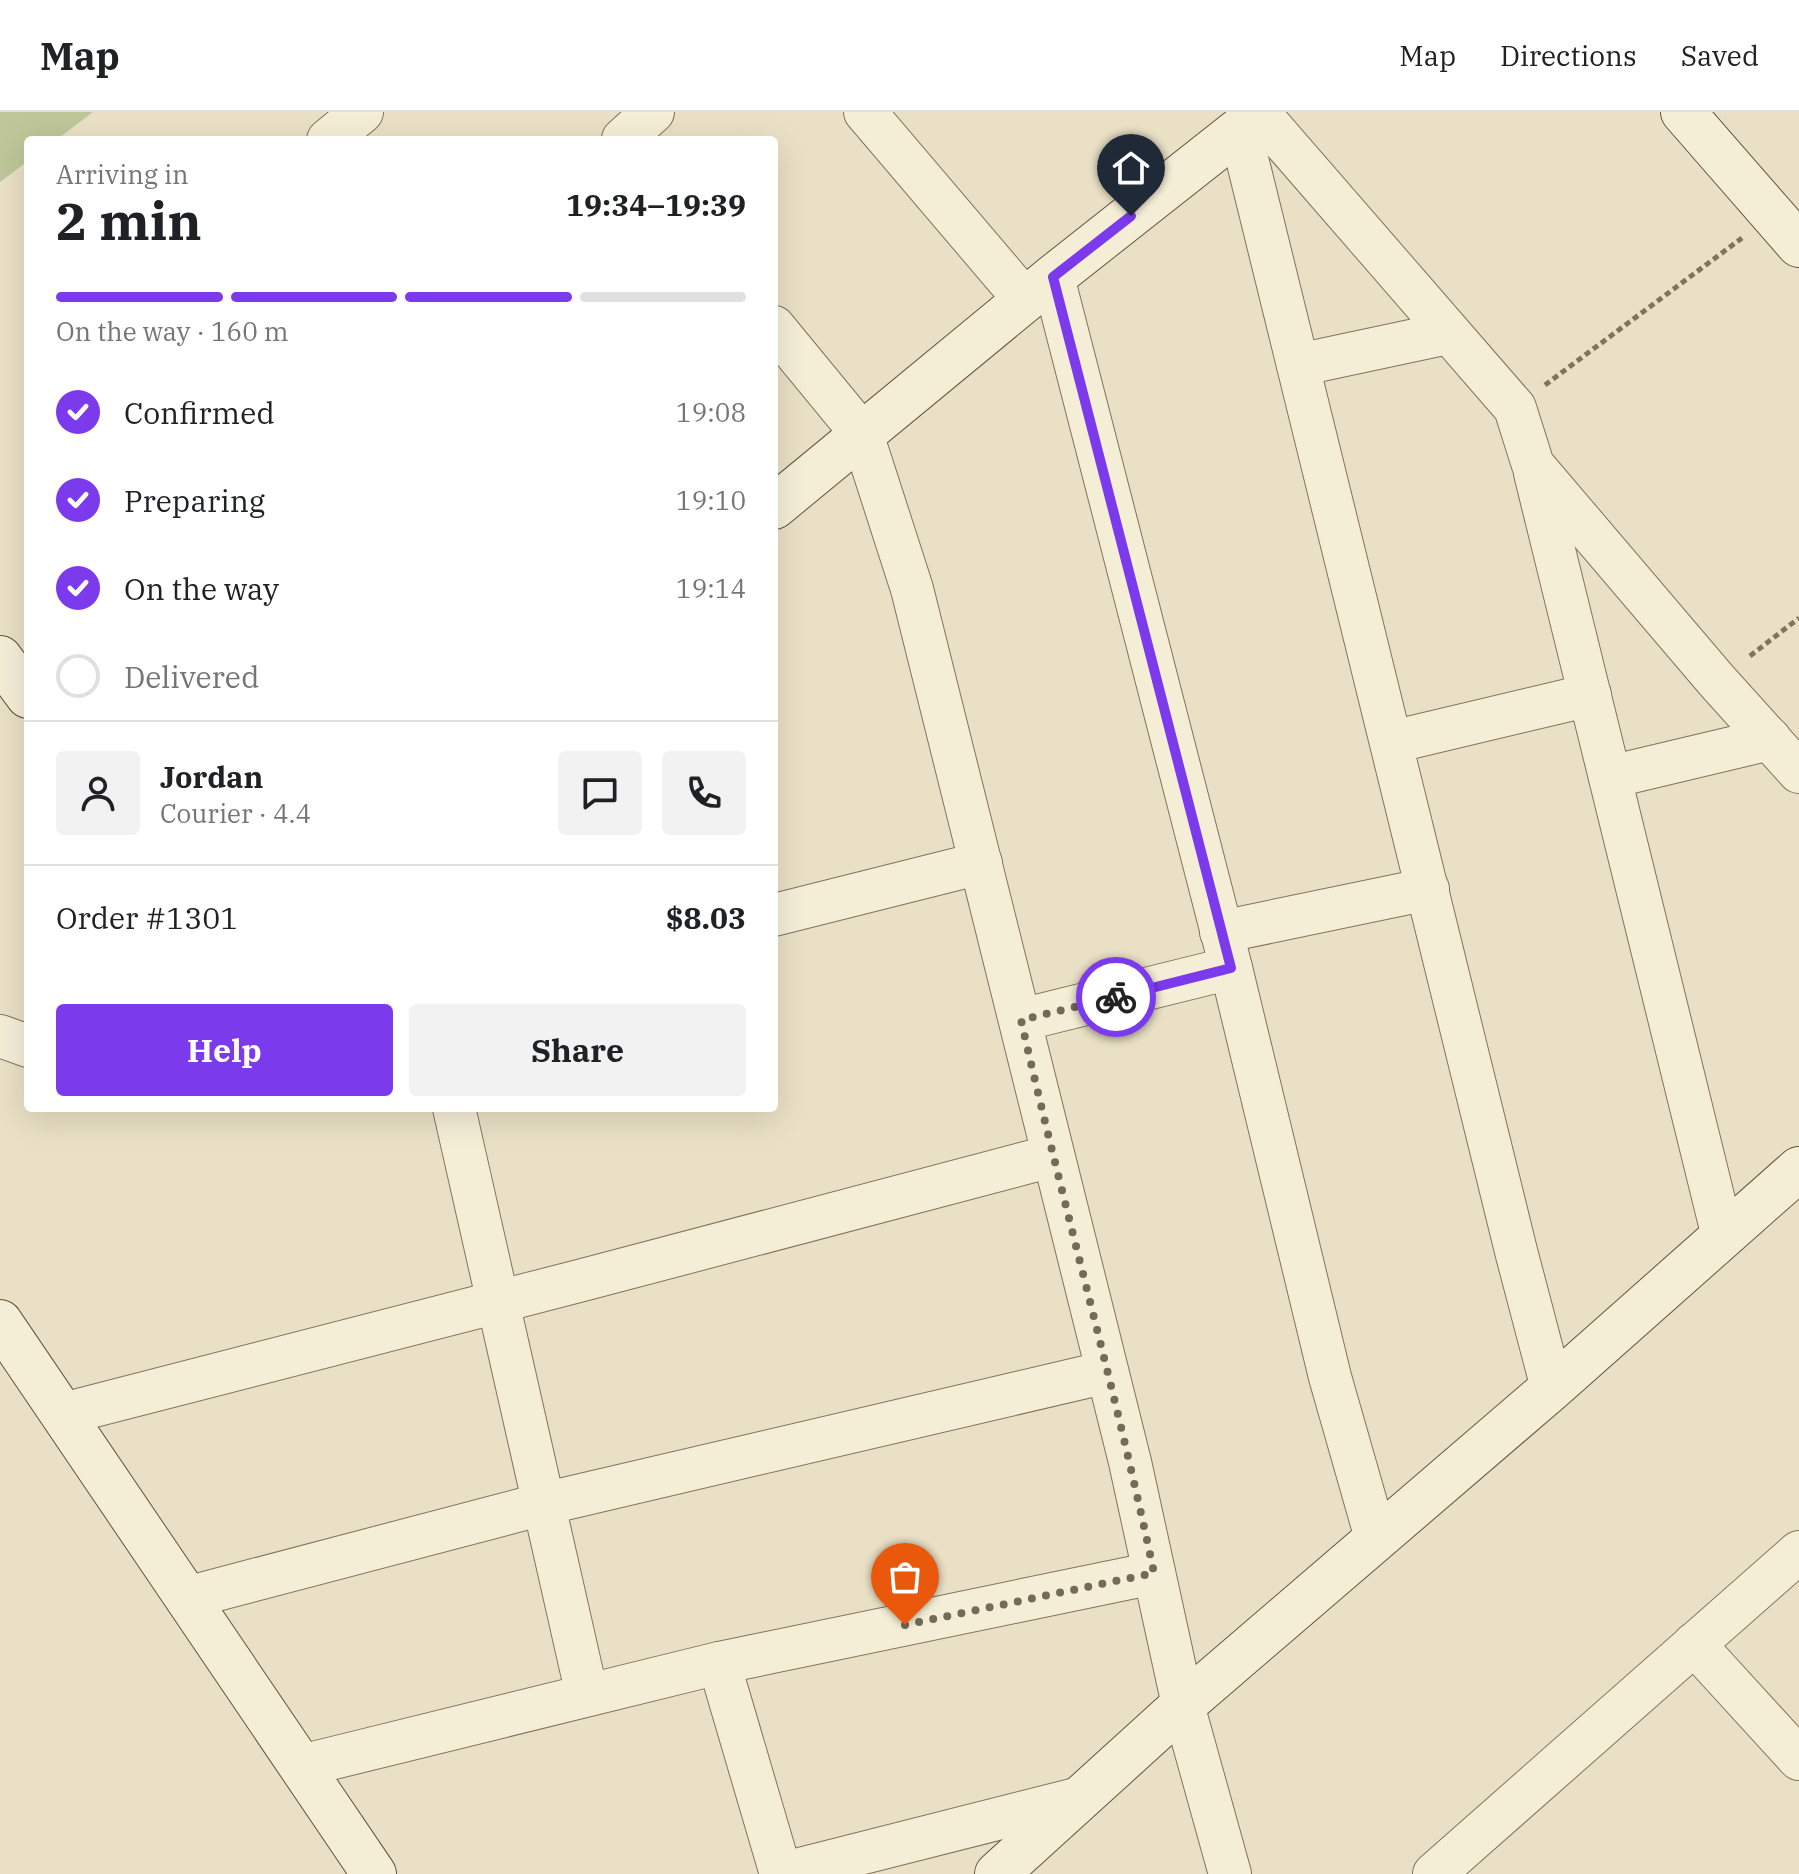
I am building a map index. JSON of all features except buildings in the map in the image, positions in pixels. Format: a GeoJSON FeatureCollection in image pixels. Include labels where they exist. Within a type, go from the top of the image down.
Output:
{"type":"FeatureCollection","features":[{"type":"Feature","properties":{"kind":"street"},"geometry":{"type":"LineString","coordinates":[[333,136],[362,112]]}},
{"type":"Feature","properties":{"kind":"street"},"geometry":{"type":"LineString","coordinates":[[865,112],[1039,289],[1226,950],[1330,1377],[1376,1538]]}},
{"type":"Feature","properties":{"kind":"street"},"geometry":{"type":"LineString","coordinates":[[1683,112],[1787,230]]}},
{"type":"Feature","properties":{"kind":"street"},"geometry":{"type":"LineString","coordinates":[[778,504],[1039,289],[1255,117]]}},
{"type":"Feature","properties":{"kind":"street"},"geometry":{"type":"LineString","coordinates":[[1255,117],[1515,408],[1533,465],[1723,1237]]}},
{"type":"Feature","properties":{"kind":"street"},"geometry":{"type":"LineString","coordinates":[[1255,117],[1298,365],[1552,1388]]}},
{"type":"Feature","properties":{"kind":"street"},"geometry":{"type":"LineString","coordinates":[[778,332],[862,434],[912,589],[1107,1372],[1183,1705],[1230,1874]]}},
{"type":"Feature","properties":{"kind":"street"},"geometry":{"type":"LineString","coordinates":[[1298,365],[1448,333]]}},
{"type":"Feature","properties":{"kind":"street"},"geometry":{"type":"LineString","coordinates":[[1533,465],[1799,772]]}},
{"type":"Feature","properties":{"kind":"street"},"geometry":{"type":"LineString","coordinates":[[0,658],[24,691]]}},
{"type":"Feature","properties":{"kind":"street"},"geometry":{"type":"LineString","coordinates":[[1392,742],[1590,695]]}},
{"type":"Feature","properties":{"kind":"street"},"geometry":{"type":"LineString","coordinates":[[1610,777],[1770,739]]}},
{"type":"Feature","properties":{"kind":"street"},"geometry":{"type":"LineString","coordinates":[[778,914],[981,863]]}},
{"type":"Feature","properties":{"kind":"street"},"geometry":{"type":"LineString","coordinates":[[1021,1020],[1226,950],[1428,889]]}},
{"type":"Feature","properties":{"kind":"street"},"geometry":{"type":"LineString","coordinates":[[0,1036],[24,1045]]}},
{"type":"Feature","properties":{"kind":"street"},"geometry":{"type":"LineString","coordinates":[[455,1112],[587,1695]]}},
{"type":"Feature","properties":{"kind":"street"},"geometry":{"type":"LineString","coordinates":[[63,1414],[637,1267],[1052,1156]]}},
{"type":"Feature","properties":{"kind":"street"},"geometry":{"type":"LineString","coordinates":[[997,1874],[1183,1705],[1552,1388],[1799,1169]]}},
{"type":"Feature","properties":{"kind":"street"},"geometry":{"type":"LineString","coordinates":[[0,1322],[374,1874]]}},
{"type":"Feature","properties":{"kind":"street"},"geometry":{"type":"LineString","coordinates":[[186,1598],[543,1504],[1107,1372]]}},
{"type":"Feature","properties":{"kind":"street"},"geometry":{"type":"LineString","coordinates":[[1434,1874],[1799,1552]]}},
{"type":"Feature","properties":{"kind":"street"},"geometry":{"type":"LineString","coordinates":[[301,1766],[719,1663],[1154,1573]]}},
{"type":"Feature","properties":{"kind":"street"},"geometry":{"type":"LineString","coordinates":[[1694,1644],[1799,1759]]}},
{"type":"Feature","properties":{"kind":"street"},"geometry":{"type":"LineString","coordinates":[[719,1663],[780,1874],[1080,1798]]}},
{"type":"Feature","properties":{"kind":"path"},"geometry":{"type":"LineString","coordinates":[[1515,408],[1787,230]]}},
{"type":"Feature","properties":{"kind":"path"},"geometry":{"type":"LineString","coordinates":[[1717,681],[1799,618]]}},
{"type":"Feature","properties":{"kind":"green space"},"geometry":{"type":"Polygon","coordinates":[[[0,112],[93,112],[61,136],[24,136],[24,164],[0,182],[0,112]]]}},
{"type":"Feature","properties":{"kind":"way so far"},"geometry":{"type":"LineString","coordinates":[[905,1625],[1154,1573],[1130,1462],[1052,1156],[1021,1020],[1116,997]]}},
{"type":"Feature","properties":{"kind":"route"},"geometry":{"type":"LineString","coordinates":[[1116,997],[1231,968],[1053,277],[1131,216]]}}]}
